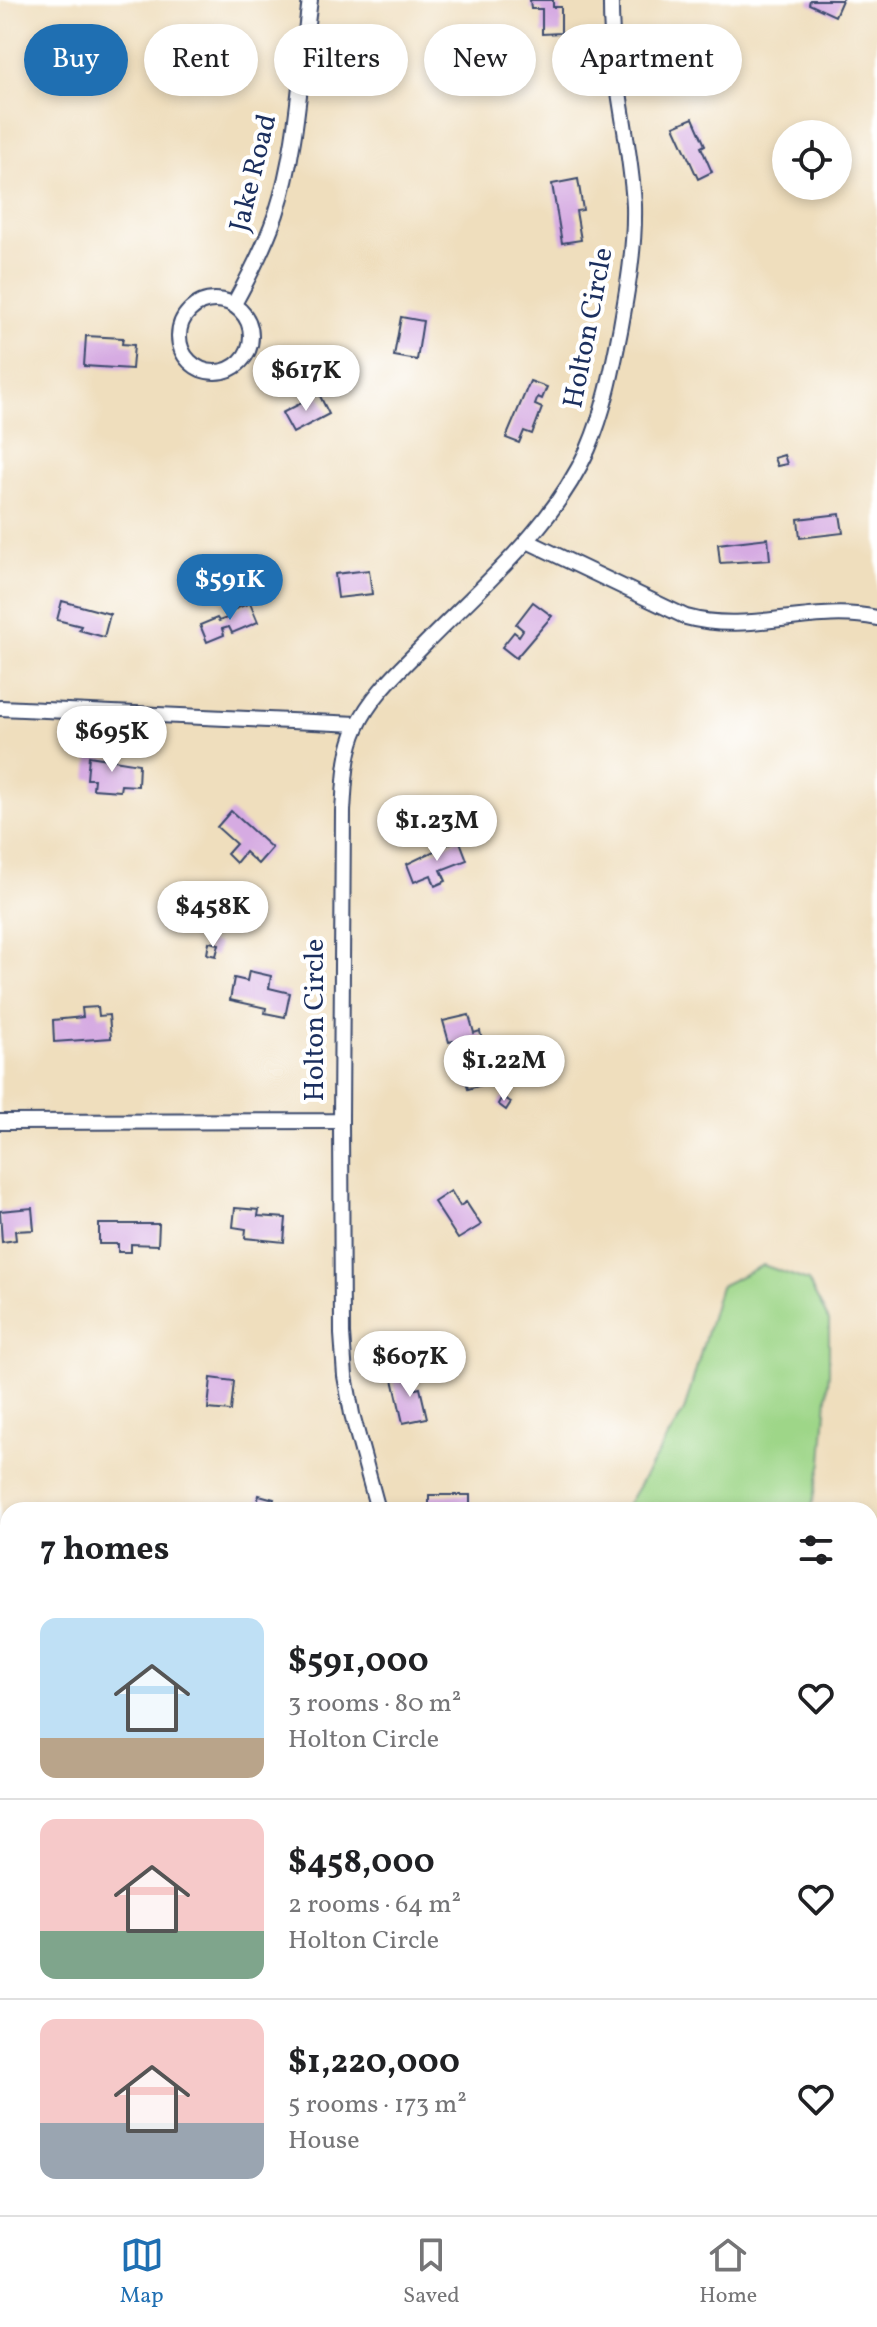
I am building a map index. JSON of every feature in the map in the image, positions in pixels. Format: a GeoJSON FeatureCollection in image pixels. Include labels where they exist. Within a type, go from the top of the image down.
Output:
{"type":"FeatureCollection","features":[{"type":"Feature","properties":{"kind":"street","name":"Jake Road"},"geometry":{"type":"LineString","coordinates":[[234,304],[256,263],[276,213],[292,149],[310,0]]}},
{"type":"Feature","properties":{"kind":"street","name":"Holton Circle"},"geometry":{"type":"LineString","coordinates":[[0,1122],[341,1121],[343,811],[347,763],[358,724],[372,701],[397,672],[527,541],[569,486],[594,434],[606,397],[628,282],[634,204],[614,68],[611,0]]}},
{"type":"Feature","properties":{"kind":"street"},"geometry":{"type":"LineString","coordinates":[[223,300],[234,304],[249,323],[252,335],[250,347],[236,366],[212,372],[200,370],[190,363],[179,342],[182,319],[199,303],[223,300]]}},
{"type":"Feature","properties":{"kind":"street"},"geometry":{"type":"LineString","coordinates":[[527,541],[686,617],[706,622],[746,622],[837,613],[877,618]]}},
{"type":"Feature","properties":{"kind":"street"},"geometry":{"type":"LineString","coordinates":[[0,708],[358,724]]}},
{"type":"Feature","properties":{"kind":"street"},"geometry":{"type":"LineString","coordinates":[[341,1121],[345,1376],[376,1502]]}},
{"type":"Feature","properties":{"kind":"green space"},"geometry":{"type":"Polygon","coordinates":[[[763,1265],[808,1281],[829,1321],[829,1371],[822,1462],[813,1502],[629,1502],[684,1411],[720,1286],[763,1265]]]}},
{"type":"Feature","properties":{"kind":"building"},"geometry":{"type":"Polygon","coordinates":[[[530,0],[553,0],[553,7],[561,7],[561,24],[552,24],[552,33],[542,34],[542,9],[531,9],[530,0]]]}},
{"type":"Feature","properties":{"kind":"building"},"geometry":{"type":"Polygon","coordinates":[[[810,0],[842,0],[835,16],[809,4],[810,0]]]}},
{"type":"Feature","properties":{"kind":"building"},"geometry":{"type":"Polygon","coordinates":[[[693,118],[712,172],[698,179],[674,126],[693,118]]]}},
{"type":"Feature","properties":{"kind":"building"},"geometry":{"type":"Polygon","coordinates":[[[578,179],[583,210],[576,211],[581,240],[562,243],[552,184],[578,179]]]}},
{"type":"Feature","properties":{"kind":"building"},"geometry":{"type":"Polygon","coordinates":[[[401,317],[423,321],[417,360],[394,356],[401,317]]]}},
{"type":"Feature","properties":{"kind":"building"},"geometry":{"type":"Polygon","coordinates":[[[86,336],[123,338],[122,344],[134,345],[132,369],[84,366],[86,336]]]}},
{"type":"Feature","properties":{"kind":"building"},"geometry":{"type":"Polygon","coordinates":[[[530,381],[547,387],[542,399],[538,397],[535,405],[542,408],[532,434],[524,431],[519,443],[506,438],[530,381]]]}},
{"type":"Feature","properties":{"kind":"building"},"geometry":{"type":"Polygon","coordinates":[[[319,394],[329,414],[293,433],[282,413],[319,394]]]}},
{"type":"Feature","properties":{"kind":"building"},"geometry":{"type":"Polygon","coordinates":[[[784,455],[787,464],[777,466],[774,458],[784,455]]]}},
{"type":"Feature","properties":{"kind":"building"},"geometry":{"type":"Polygon","coordinates":[[[840,514],[843,533],[800,538],[798,519],[840,514]]]}},
{"type":"Feature","properties":{"kind":"building"},"geometry":{"type":"Polygon","coordinates":[[[768,538],[770,560],[720,563],[718,544],[768,538]]]}},
{"type":"Feature","properties":{"kind":"building"},"geometry":{"type":"Polygon","coordinates":[[[369,570],[372,594],[338,598],[335,574],[369,570]]]}},
{"type":"Feature","properties":{"kind":"building"},"geometry":{"type":"Polygon","coordinates":[[[62,601],[110,614],[104,637],[79,630],[81,626],[57,620],[62,601]]]}},
{"type":"Feature","properties":{"kind":"building"},"geometry":{"type":"Polygon","coordinates":[[[533,602],[552,616],[516,658],[502,647],[514,632],[519,636],[523,630],[516,624],[533,602]]]}},
{"type":"Feature","properties":{"kind":"building"},"geometry":{"type":"Polygon","coordinates":[[[250,603],[258,622],[232,633],[229,627],[222,629],[224,635],[207,642],[200,625],[217,618],[219,621],[227,618],[225,613],[250,603]]]}},
{"type":"Feature","properties":{"kind":"building"},"geometry":{"type":"Polygon","coordinates":[[[89,756],[139,764],[138,786],[121,785],[120,791],[93,789],[94,779],[87,779],[89,756]]]}},
{"type":"Feature","properties":{"kind":"building"},"geometry":{"type":"Polygon","coordinates":[[[231,811],[272,848],[258,864],[245,852],[236,863],[227,854],[236,844],[217,827],[231,811]]]}},
{"type":"Feature","properties":{"kind":"building"},"geometry":{"type":"Polygon","coordinates":[[[459,839],[467,860],[441,870],[446,881],[435,886],[431,875],[414,882],[407,864],[459,839]]]}},
{"type":"Feature","properties":{"kind":"building"},"geometry":{"type":"Polygon","coordinates":[[[209,942],[219,944],[216,956],[207,954],[209,942]]]}},
{"type":"Feature","properties":{"kind":"building"},"geometry":{"type":"Polygon","coordinates":[[[249,971],[271,976],[269,988],[290,993],[285,1017],[265,1013],[266,1008],[230,1000],[234,978],[247,981],[249,971]]]}},
{"type":"Feature","properties":{"kind":"building"},"geometry":{"type":"Polygon","coordinates":[[[98,1007],[99,1016],[109,1015],[111,1038],[54,1042],[53,1020],[83,1017],[82,1008],[98,1007]]]}},
{"type":"Feature","properties":{"kind":"building"},"geometry":{"type":"Polygon","coordinates":[[[469,1015],[474,1033],[480,1031],[483,1045],[479,1046],[484,1069],[481,1070],[485,1084],[468,1089],[464,1074],[461,1075],[453,1041],[449,1042],[443,1021],[469,1015]]]}},
{"type":"Feature","properties":{"kind":"building"},"geometry":{"type":"Polygon","coordinates":[[[502,1097],[511,1102],[506,1110],[498,1104],[502,1097]]]}},
{"type":"Feature","properties":{"kind":"building"},"geometry":{"type":"Polygon","coordinates":[[[451,1191],[460,1206],[466,1202],[481,1225],[458,1239],[434,1202],[451,1191]]]}},
{"type":"Feature","properties":{"kind":"building"},"geometry":{"type":"Polygon","coordinates":[[[32,1208],[34,1230],[15,1231],[16,1240],[2,1242],[0,1211],[32,1208]]]}},
{"type":"Feature","properties":{"kind":"building"},"geometry":{"type":"Polygon","coordinates":[[[235,1208],[259,1210],[258,1216],[286,1218],[284,1242],[245,1238],[246,1229],[233,1227],[235,1208]]]}},
{"type":"Feature","properties":{"kind":"building"},"geometry":{"type":"Polygon","coordinates":[[[99,1224],[159,1224],[158,1245],[131,1244],[131,1252],[118,1252],[118,1244],[99,1244],[99,1224]]]}},
{"type":"Feature","properties":{"kind":"building"},"geometry":{"type":"Polygon","coordinates":[[[413,1374],[416,1389],[420,1388],[427,1418],[403,1423],[393,1379],[413,1374]]]}},
{"type":"Feature","properties":{"kind":"building"},"geometry":{"type":"Polygon","coordinates":[[[211,1378],[234,1381],[231,1411],[208,1409],[211,1378]]]}},
{"type":"Feature","properties":{"kind":"building"},"geometry":{"type":"Polygon","coordinates":[[[259,1495],[274,1499],[273,1502],[257,1502],[259,1495]]]}},
{"type":"Feature","properties":{"kind":"building"},"geometry":{"type":"Polygon","coordinates":[[[429,1495],[470,1495],[470,1502],[429,1502],[429,1495]]]}}]}
